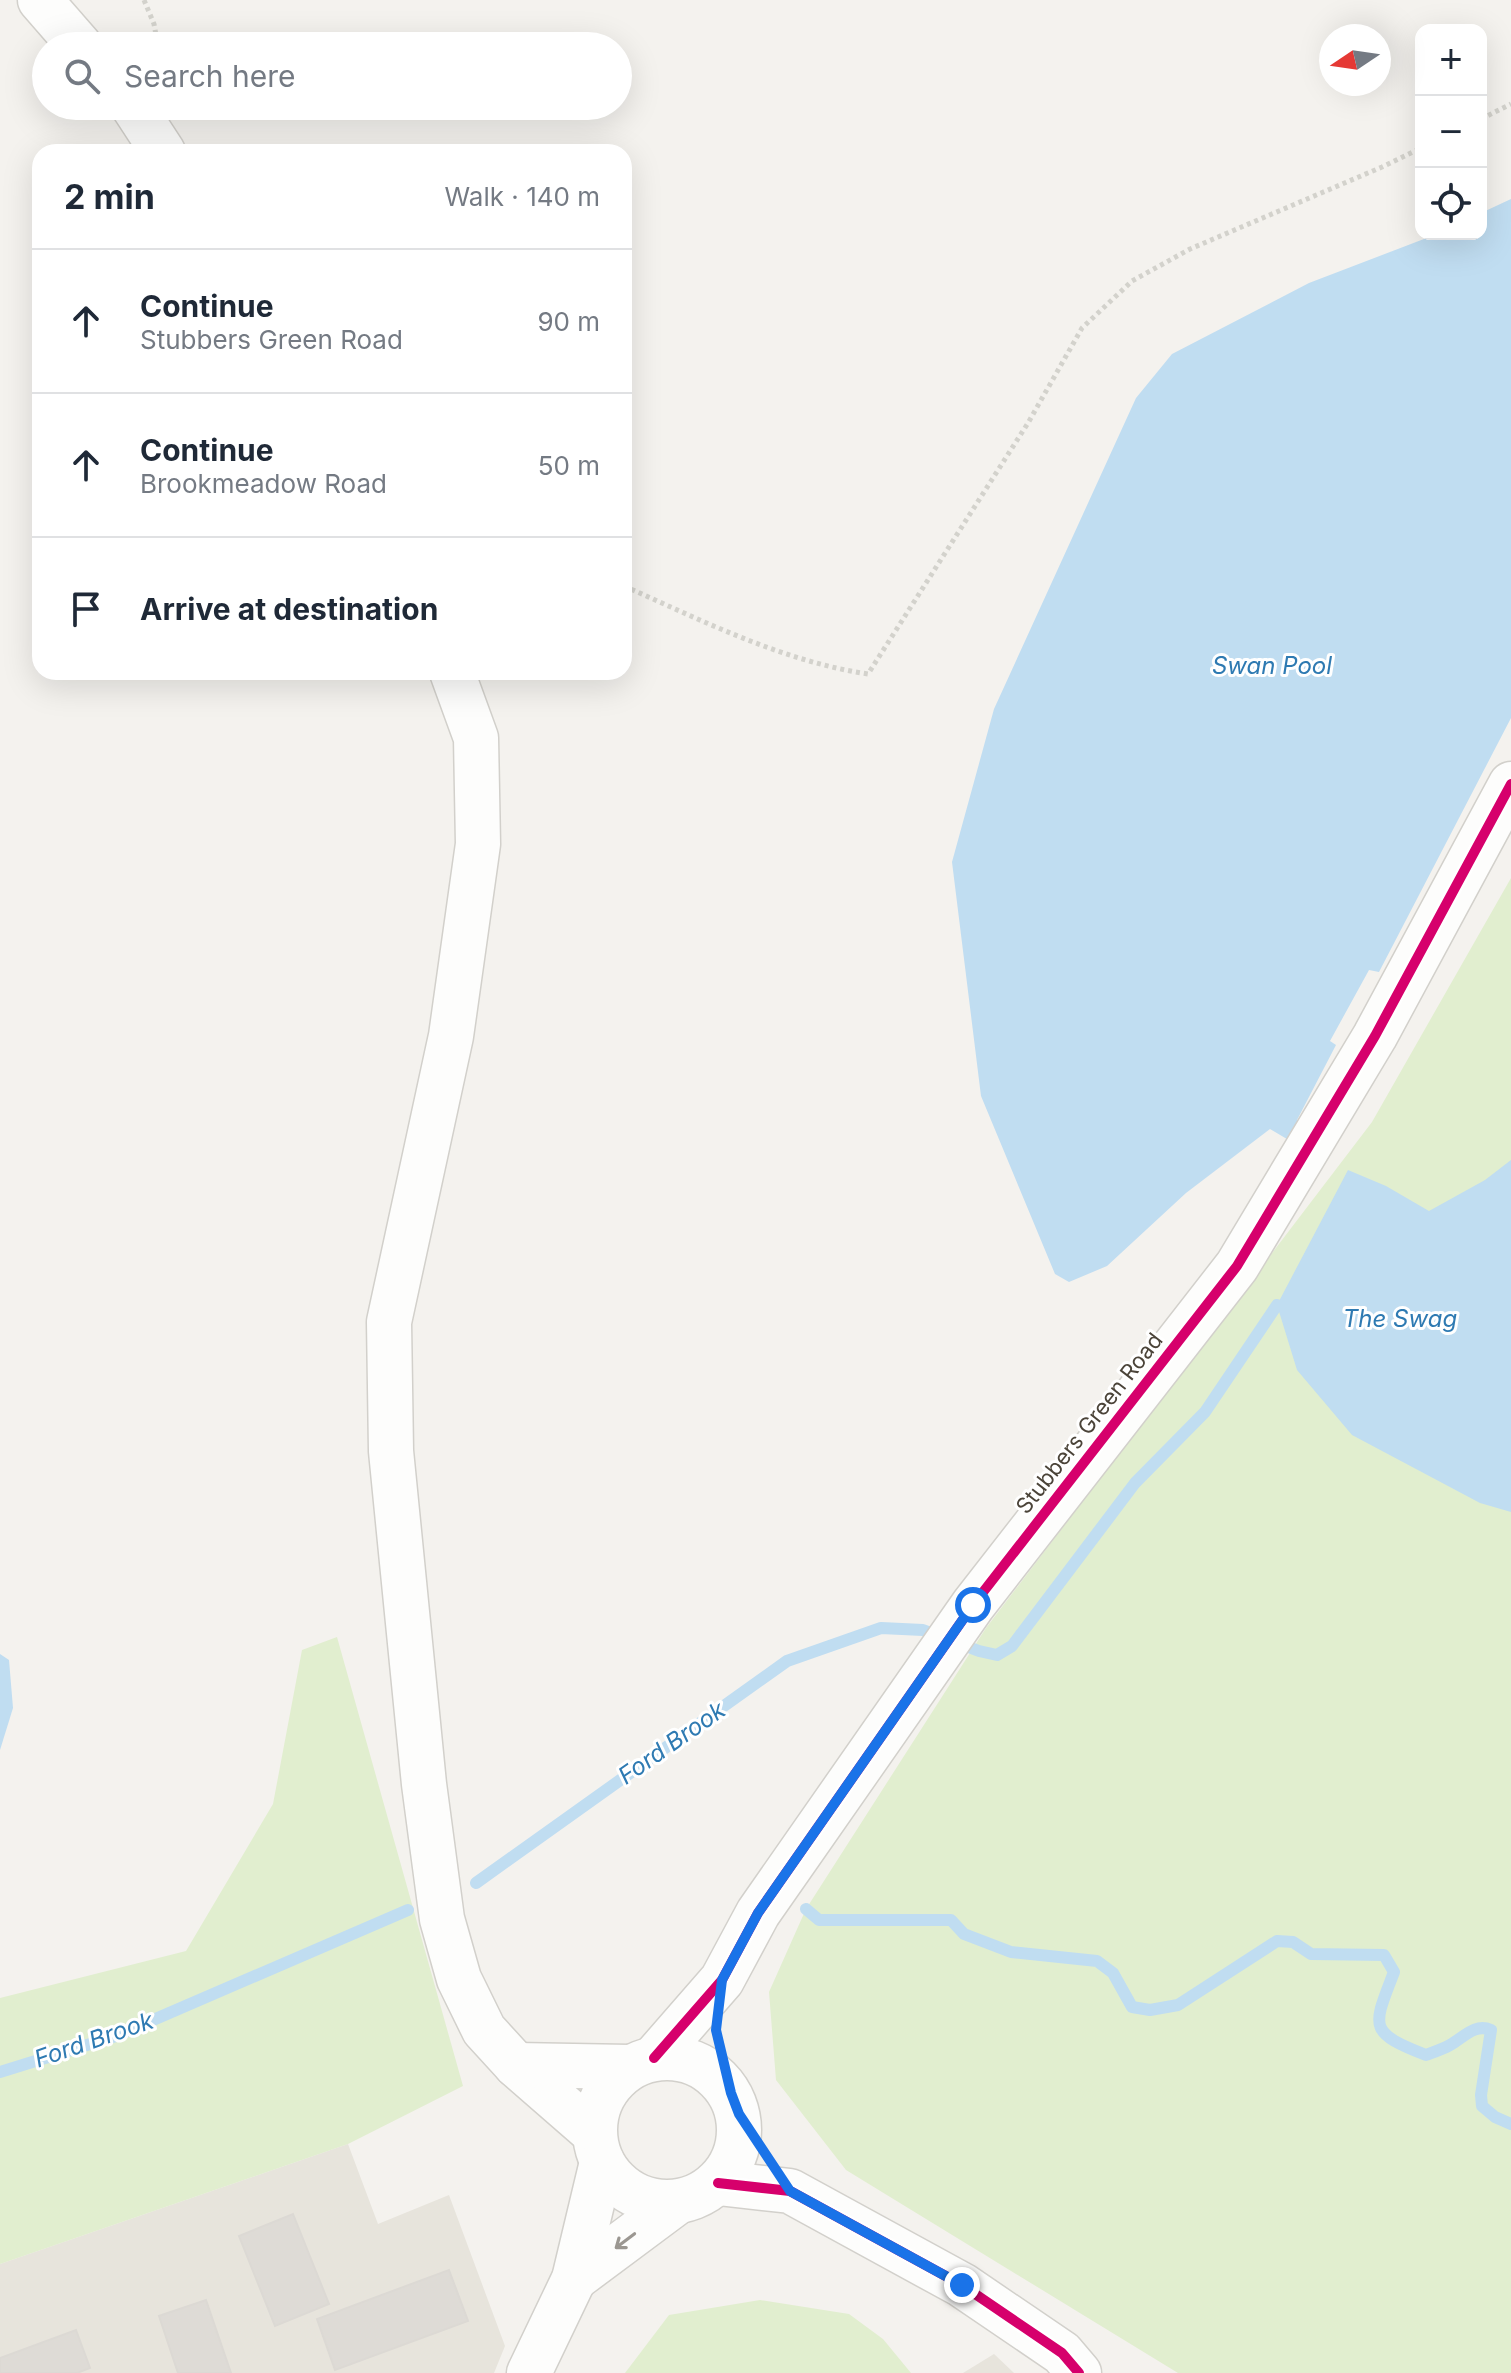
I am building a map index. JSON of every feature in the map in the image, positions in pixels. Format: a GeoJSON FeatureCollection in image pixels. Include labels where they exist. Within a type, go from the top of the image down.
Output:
{"type":"FeatureCollection","features":[{"type":"Feature","properties":{"kind":"street"},"geometry":{"type":"LineString","coordinates":[[40,0],[68,32]]}},
{"type":"Feature","properties":{"kind":"street"},"geometry":{"type":"LineString","coordinates":[[142,120],[158,144]]}},
{"type":"Feature","properties":{"kind":"street"},"geometry":{"type":"LineString","coordinates":[[455,680],[476,738],[478,844],[451,1036],[389,1322],[391,1451],[424,1784],[442,1919],[459,1979],[484,2030],[598,2148],[617,2181],[637,2196],[656,2203],[676,2203]]}},
{"type":"Feature","properties":{"kind":"street","name":"Stubbers Green Road"},"geometry":{"type":"LineString","coordinates":[[642,2062],[722,1980],[758,1913],[973,1605],[1237,1266],[1375,1036],[1511,784]]}},
{"type":"Feature","properties":{"kind":"street","name":"Stubbers Green Road"},"geometry":{"type":"LineString","coordinates":[[722,1980],[716,2030],[735,2103]]}},
{"type":"Feature","properties":{"kind":"street"},"geometry":{"type":"LineString","coordinates":[[516,2065],[684,2059],[710,2073],[735,2103],[790,2191]]}},
{"type":"Feature","properties":{"kind":"street"},"geometry":{"type":"LineString","coordinates":[[529,2373],[574,2279],[598,2148],[596,2109],[608,2086],[642,2062]]}},
{"type":"Feature","properties":{"kind":"street"},"geometry":{"type":"LineString","coordinates":[[574,2279],[676,2203],[697,2196],[718,2183],[731,2166],[739,2143],[735,2103]]}},
{"type":"Feature","properties":{"kind":"street"},"geometry":{"type":"LineString","coordinates":[[718,2183],[790,2191],[962,2285],[1062,2353],[1079,2373]]}},
{"type":"Feature","properties":{"kind":"path"},"geometry":{"type":"LineString","coordinates":[[144,0],[155,32]]}},
{"type":"Feature","properties":{"kind":"path"},"geometry":{"type":"LineString","coordinates":[[1487,116],[1511,104]]}},
{"type":"Feature","properties":{"kind":"path"},"geometry":{"type":"LineString","coordinates":[[632,590],[743,639],[834,668],[868,674],[1028,423],[1082,328],[1132,281],[1190,249],[1415,151]]}},
{"type":"Feature","properties":{"kind":"shaded area"},"geometry":{"type":"Polygon","coordinates":[[[348,2144],[378,2224],[449,2195],[505,2346],[494,2373],[0,2373],[0,2264],[348,2144]]]}},
{"type":"Feature","properties":{"kind":"shaded area"},"geometry":{"type":"Polygon","coordinates":[[[994,2354],[1014,2373],[963,2373],[994,2354]]]}},
{"type":"Feature","properties":{"kind":"green space"},"geometry":{"type":"Polygon","coordinates":[[[1511,878],[1511,2373],[1178,2373],[846,2170],[776,2080],[769,1992],[806,1909],[986,1628],[1372,1122],[1511,878]]]}},
{"type":"Feature","properties":{"kind":"green space"},"geometry":{"type":"Polygon","coordinates":[[[337,1637],[463,2086],[348,2144],[0,2264],[0,1998],[186,1951],[273,1804],[302,1650],[337,1637]]]}},
{"type":"Feature","properties":{"kind":"green space"},"geometry":{"type":"Polygon","coordinates":[[[760,2300],[849,2314],[883,2339],[911,2373],[625,2373],[669,2315],[760,2300]]]}},
{"type":"Feature","properties":{"kind":"water","name":"Swan Pool"},"geometry":{"type":"Polygon","coordinates":[[[1511,199],[1511,718],[1379,972],[1369,970],[1330,1041],[1336,1045],[1297,1120],[1297,1136],[1292,1142],[1270,1129],[1186,1193],[1107,1266],[1069,1282],[1055,1274],[981,1096],[952,862],[994,709],[1136,398],[1172,354],[1309,283],[1421,240],[1487,240],[1487,210],[1511,199]]]}},
{"type":"Feature","properties":{"kind":"water","name":"The Swag"},"geometry":{"type":"Polygon","coordinates":[[[1511,1160],[1511,1512],[1480,1503],[1352,1435],[1297,1370],[1277,1305],[1348,1170],[1386,1186],[1429,1211],[1485,1180],[1511,1160]]]}},
{"type":"Feature","properties":{"kind":"water"},"geometry":{"type":"Polygon","coordinates":[[[0,1654],[9,1660],[13,1708],[0,1750],[0,1654]]]}},
{"type":"Feature","properties":{"kind":"building"},"geometry":{"type":"Polygon","coordinates":[[[293,2214],[329,2304],[275,2326],[239,2236],[293,2214]]]}},
{"type":"Feature","properties":{"kind":"building"},"geometry":{"type":"Polygon","coordinates":[[[449,2270],[468,2321],[335,2370],[317,2319],[449,2270]]]}},
{"type":"Feature","properties":{"kind":"building"},"geometry":{"type":"Polygon","coordinates":[[[206,2300],[231,2373],[178,2373],[159,2316],[206,2300]]]}},
{"type":"Feature","properties":{"kind":"building"},"geometry":{"type":"Polygon","coordinates":[[[76,2330],[90,2368],[77,2373],[0,2373],[0,2358],[76,2330]]]}},
{"type":"Feature","properties":{"kind":"waterway"},"geometry":{"type":"LineString","coordinates":[[476,1883],[787,1661],[881,1628],[923,1630],[997,1655],[1012,1646],[1135,1483],[1205,1412],[1277,1305]]}},
{"type":"Feature","properties":{"kind":"waterway","name":"Ford Brook"},"geometry":{"type":"LineString","coordinates":[[806,1909],[819,1920],[951,1920],[964,1934],[1011,1952],[1097,1961],[1113,1973],[1132,2007],[1150,2010],[1178,2005],[1277,1941],[1293,1942],[1311,1954],[1384,1955],[1394,1972],[1379,2016],[1384,2033],[1426,2055],[1480,2028],[1491,2030],[1482,2106],[1495,2117],[1511,2124]]}},
{"type":"Feature","properties":{"kind":"waterway","name":"Ford Brook"},"geometry":{"type":"LineString","coordinates":[[0,2072],[116,2036],[408,1910]]}},
{"type":"Feature","properties":{"kind":"cycle path"},"geometry":{"type":"LineString","coordinates":[[654,2058],[722,1980],[758,1913],[973,1605],[1237,1266],[1375,1036],[1511,784]]}},
{"type":"Feature","properties":{"kind":"cycle path"},"geometry":{"type":"LineString","coordinates":[[718,2183],[790,2191],[962,2285],[1062,2353],[1079,2373]]}},
{"type":"Feature","properties":{"kind":"route"},"geometry":{"type":"LineString","coordinates":[[962,2285],[790,2191],[739,2114],[716,2030],[722,1980],[758,1913],[973,1605]]}}]}
